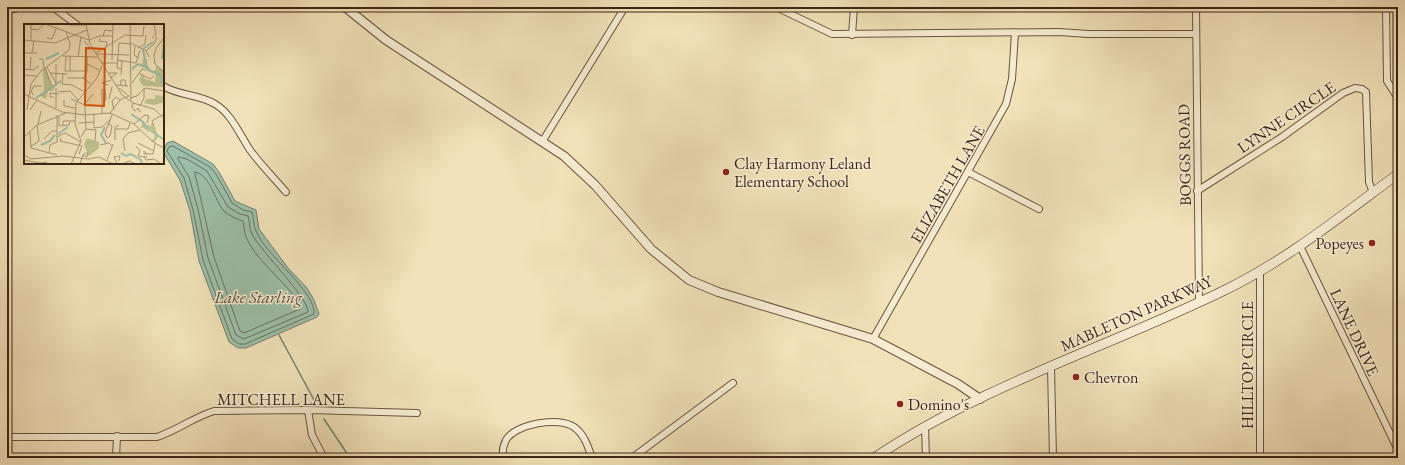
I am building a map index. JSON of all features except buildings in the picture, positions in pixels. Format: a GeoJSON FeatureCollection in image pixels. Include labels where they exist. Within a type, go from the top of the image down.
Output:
{"type":"FeatureCollection","features":[{"type":"Feature","properties":{"kind":"main road","name":"MABLETON PARKWAY"},"geometry":{"type":"LineString","coordinates":[[874,458],[925,427],[980,399],[1199,302],[1260,272],[1300,246],[1398,174]]}},
{"type":"Feature","properties":{"kind":"street"},"geometry":{"type":"LineString","coordinates":[[7,11],[21,7]]}},
{"type":"Feature","properties":{"kind":"street"},"geometry":{"type":"LineString","coordinates":[[53,7],[76,24]]}},
{"type":"Feature","properties":{"kind":"street"},"geometry":{"type":"LineString","coordinates":[[345,7],[386,40],[564,156],[595,185],[652,250],[689,280],[718,292],[873,339],[958,384],[980,399]]}},
{"type":"Feature","properties":{"kind":"street"},"geometry":{"type":"LineString","coordinates":[[542,142],[625,7]]}},
{"type":"Feature","properties":{"kind":"street"},"geometry":{"type":"LineString","coordinates":[[776,7],[832,34],[1059,32],[1088,34],[1196,34]]}},
{"type":"Feature","properties":{"kind":"street"},"geometry":{"type":"LineString","coordinates":[[852,35],[854,7]]}},
{"type":"Feature","properties":{"kind":"street","name":"BOGGS ROAD"},"geometry":{"type":"LineString","coordinates":[[1196,7],[1199,302]]}},
{"type":"Feature","properties":{"kind":"street"},"geometry":{"type":"LineString","coordinates":[[1386,7],[1387,82],[1398,98]]}},
{"type":"Feature","properties":{"kind":"street","name":"ELIZABETH LANE"},"geometry":{"type":"LineString","coordinates":[[873,339],[998,122],[1010,93],[1015,33]]}},
{"type":"Feature","properties":{"kind":"street"},"geometry":{"type":"LineString","coordinates":[[164,86],[202,98],[216,104],[226,113],[251,151],[286,192]]}},
{"type":"Feature","properties":{"kind":"street","name":"LYNNE CIRCLE"},"geometry":{"type":"LineString","coordinates":[[1197,191],[1282,137],[1343,94],[1355,88],[1362,89],[1366,92],[1369,182],[1372,192]]}},
{"type":"Feature","properties":{"kind":"street"},"geometry":{"type":"LineString","coordinates":[[968,172],[1039,209]]}},
{"type":"Feature","properties":{"kind":"street","name":"LANE DRIVE"},"geometry":{"type":"LineString","coordinates":[[1300,246],[1398,450]]}},
{"type":"Feature","properties":{"kind":"street","name":"HILLTOP CIRCLE"},"geometry":{"type":"LineString","coordinates":[[1260,272],[1260,458]]}},
{"type":"Feature","properties":{"kind":"street"},"geometry":{"type":"LineString","coordinates":[[1051,367],[1053,458]]}},
{"type":"Feature","properties":{"kind":"street"},"geometry":{"type":"LineString","coordinates":[[632,458],[733,383]]}},
{"type":"Feature","properties":{"kind":"street"},"geometry":{"type":"LineString","coordinates":[[308,410],[312,435],[324,458]]}},
{"type":"Feature","properties":{"kind":"street","name":"MITCHELL LANE"},"geometry":{"type":"LineString","coordinates":[[7,437],[157,437],[173,432],[202,415],[214,411],[308,410],[417,413]]}},
{"type":"Feature","properties":{"kind":"street"},"geometry":{"type":"LineString","coordinates":[[503,458],[503,448],[506,439],[512,434],[532,425],[556,421],[567,423],[580,432],[584,437],[592,458]]}},
{"type":"Feature","properties":{"kind":"street"},"geometry":{"type":"LineString","coordinates":[[925,427],[926,458]]}},
{"type":"Feature","properties":{"kind":"street"},"geometry":{"type":"LineString","coordinates":[[116,458],[117,436]]}},
{"type":"Feature","properties":{"kind":"water","name":"Lake Starling"},"geometry":{"type":"Polygon","coordinates":[[[173,141],[213,164],[235,201],[256,210],[259,229],[288,268],[307,288],[314,300],[319,314],[317,317],[246,348],[238,348],[229,342],[199,261],[190,211],[180,180],[164,154],[167,143],[173,141]]]}},
{"type":"Feature","properties":{"kind":"waterway"},"geometry":{"type":"LineString","coordinates":[[279,335],[314,400]]}},
{"type":"Feature","properties":{"kind":"waterway"},"geometry":{"type":"LineString","coordinates":[[324,419],[350,458]]}},
{"type":"Feature","properties":{"kind":"place","name":"Clay Harmony Leland Elementary School"},"geometry":{"type":"Point","coordinates":[726,172]}},
{"type":"Feature","properties":{"kind":"place","name":"Popeyes"},"geometry":{"type":"Point","coordinates":[1372,243]}},
{"type":"Feature","properties":{"kind":"place","name":"Chevron"},"geometry":{"type":"Point","coordinates":[1076,377]}},
{"type":"Feature","properties":{"kind":"place","name":"Domino's"},"geometry":{"type":"Point","coordinates":[900,404]}}]}
